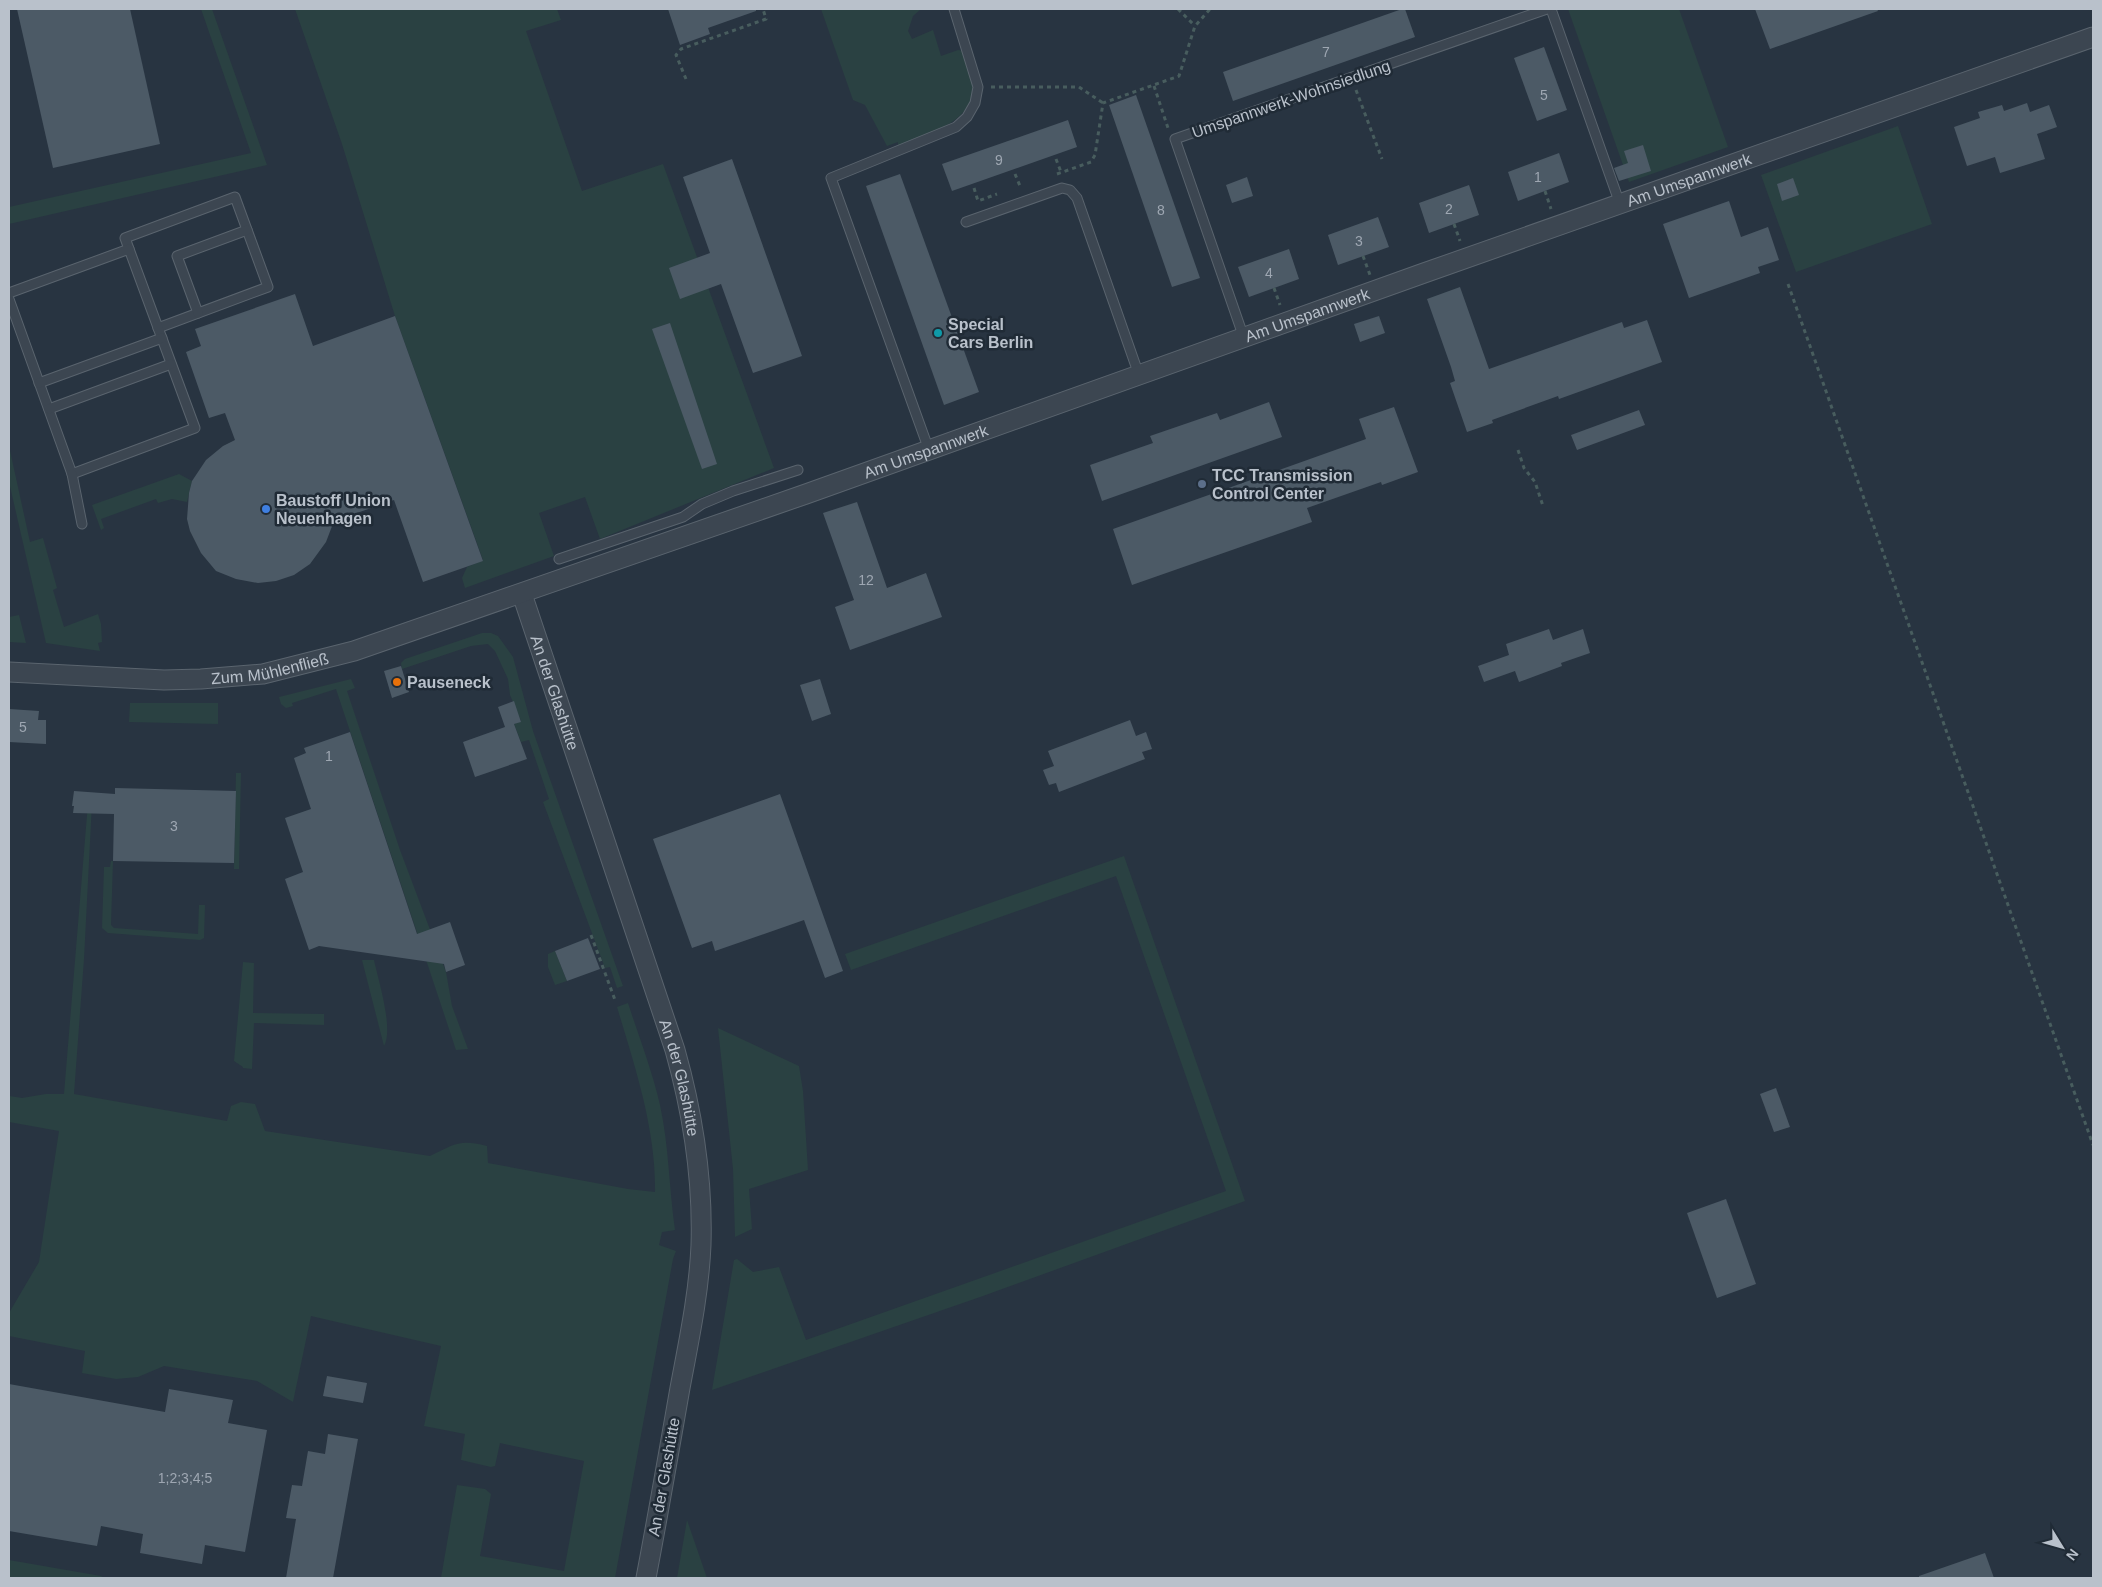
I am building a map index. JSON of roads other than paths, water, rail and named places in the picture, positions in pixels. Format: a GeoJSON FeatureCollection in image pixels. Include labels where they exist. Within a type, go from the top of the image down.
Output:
{"type":"FeatureCollection","features":[{"type":"Feature","properties":{"kind":"street","name":"Am Umspannwerk"},"geometry":{"type":"LineString","coordinates":[[522,594],[2093,37]]}},
{"type":"Feature","properties":{"kind":"street","name":"Zum Mühlenfließ"},"geometry":{"type":"LineString","coordinates":[[9,672],[164,680],[263,674],[354,651],[522,594]]}},
{"type":"Feature","properties":{"kind":"street","name":"An der Glashütte"},"geometry":{"type":"LineString","coordinates":[[522,594],[674,1050],[687,1093],[695,1144],[700,1187],[700,1236],[695,1306],[646,1578]]}},
{"type":"Feature","properties":{"kind":"lane"},"geometry":{"type":"LineString","coordinates":[[929,450],[831,178],[956,127],[967,118],[974,103],[978,87],[954,9]]}},
{"type":"Feature","properties":{"kind":"lane","name":"Umspannwerk-Wohnsiedlung"},"geometry":{"type":"LineString","coordinates":[[1244,338],[1176,139],[1549,9],[1620,204]]}},
{"type":"Feature","properties":{"kind":"lane"},"geometry":{"type":"LineString","coordinates":[[966,222],[1062,188],[1070,190],[1077,198],[1139,375]]}},
{"type":"Feature","properties":{"kind":"lane"},"geometry":{"type":"LineString","coordinates":[[72,474],[195,428],[172,364],[158,328],[125,238],[236,197],[268,287],[158,328]]}},
{"type":"Feature","properties":{"kind":"lane"},"geometry":{"type":"LineString","coordinates":[[198,313],[177,256],[247,230]]}},
{"type":"Feature","properties":{"kind":"lane"},"geometry":{"type":"LineString","coordinates":[[9,293],[129,249]]}},
{"type":"Feature","properties":{"kind":"lane"},"geometry":{"type":"LineString","coordinates":[[9,299],[72,474],[82,524]]}},
{"type":"Feature","properties":{"kind":"lane"},"geometry":{"type":"LineString","coordinates":[[39,383],[162,338]]}},
{"type":"Feature","properties":{"kind":"lane"},"geometry":{"type":"LineString","coordinates":[[49,409],[172,364]]}},
{"type":"Feature","properties":{"kind":"lane"},"geometry":{"type":"LineString","coordinates":[[560,559],[684,518],[702,504],[733,491],[798,470]]}},
{"type":"Feature","properties":{"kind":"place","name":"Special Cars Berlin"},"geometry":{"type":"Point","coordinates":[938,333]}},
{"type":"Feature","properties":{"kind":"place","name":"TCC Transmission Control Center"},"geometry":{"type":"Point","coordinates":[1202,484]}},
{"type":"Feature","properties":{"kind":"place","name":"Baustoff Union Neuenhagen"},"geometry":{"type":"Point","coordinates":[266,509]}},
{"type":"Feature","properties":{"kind":"place","name":"Pauseneck"},"geometry":{"type":"Point","coordinates":[397,682]}}]}
